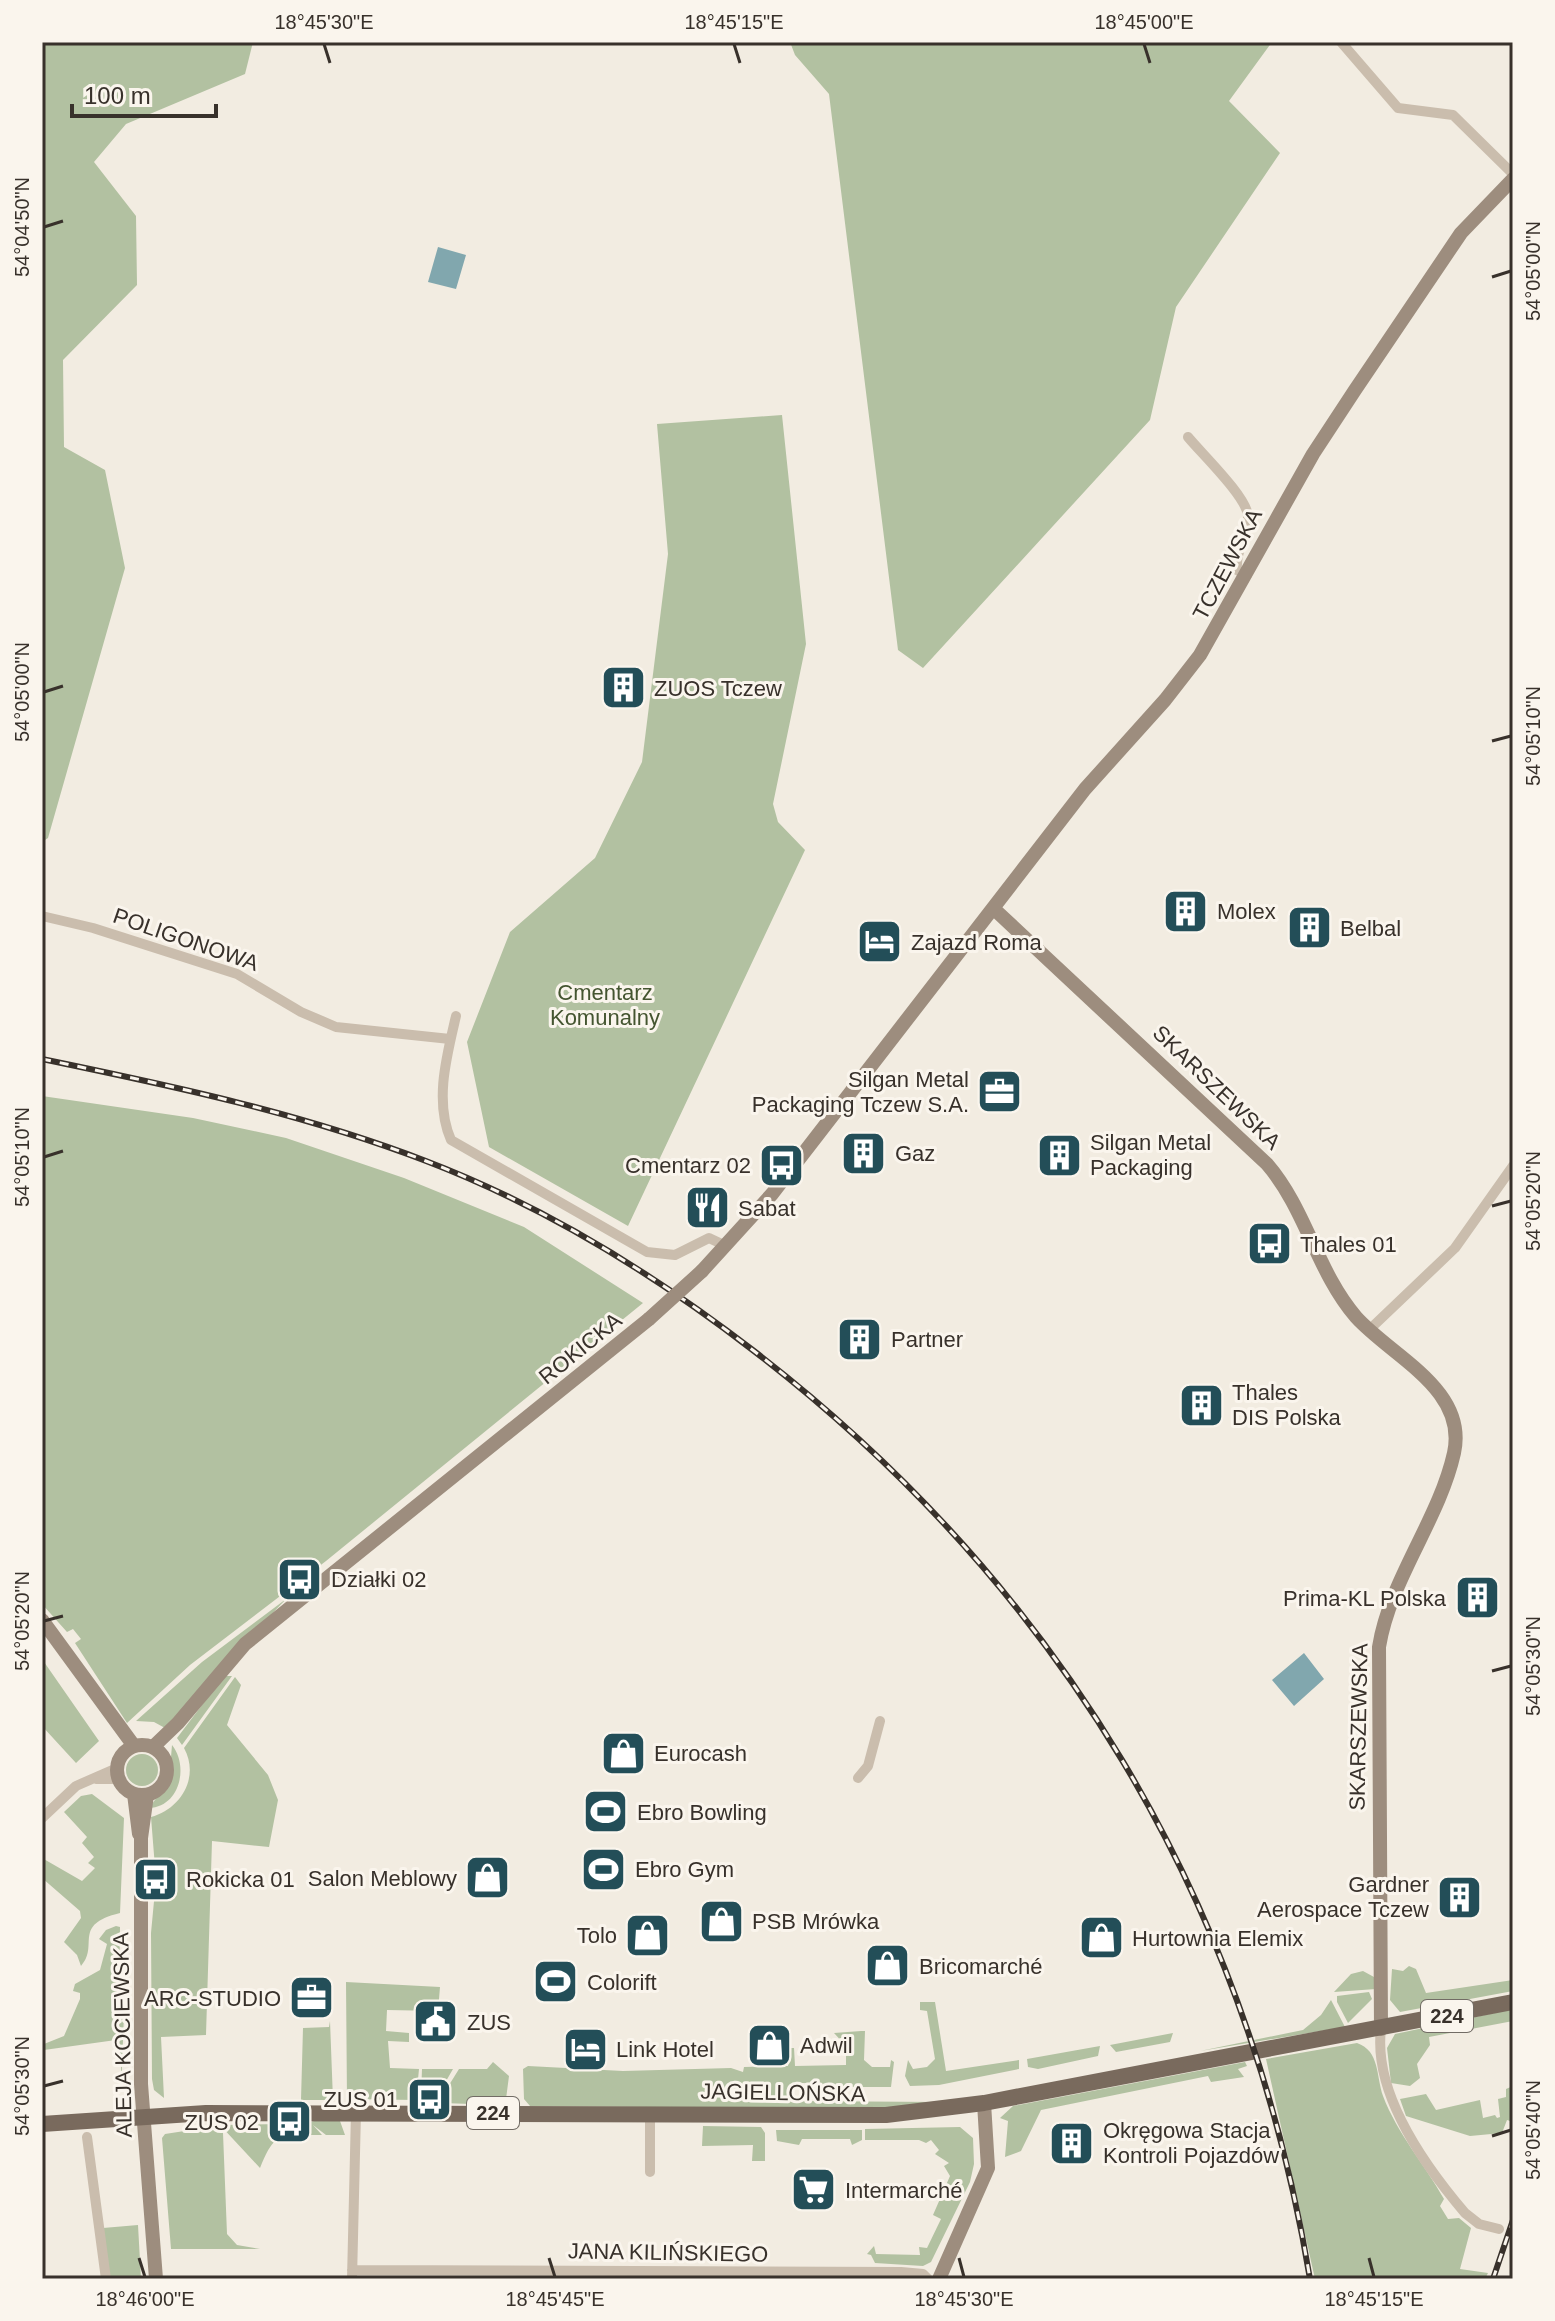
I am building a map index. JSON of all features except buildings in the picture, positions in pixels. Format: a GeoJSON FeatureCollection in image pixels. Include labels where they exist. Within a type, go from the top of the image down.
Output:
{"type":"FeatureCollection","features":[{"type":"Feature","properties":{"kind":"main road","name":"JAGIELLOŃSKA"},"geometry":{"type":"LineString","coordinates":[[42,2124],[142,2115],[356,2112],[886,2115],[984,2103],[1513,2002]]}},
{"type":"Feature","properties":{"kind":"street"},"geometry":{"type":"LineString","coordinates":[[1341,42],[1398,108],[1453,115],[1513,176]]}},
{"type":"Feature","properties":{"kind":"street","name":"TCZEWSKA"},"geometry":{"type":"LineString","coordinates":[[957,954],[1085,789],[1183,678],[1211,640],[1313,454],[1461,233],[1513,176]]}},
{"type":"Feature","properties":{"kind":"street"},"geometry":{"type":"LineString","coordinates":[[1188,437],[1246,506],[1248,521],[1235,556],[1237,570],[1247,575]]}},
{"type":"Feature","properties":{"kind":"street","name":"SKARSZEWSKA"},"geometry":{"type":"LineString","coordinates":[[993,908],[1267,1164],[1289,1195],[1333,1285],[1369,1330],[1438,1390],[1448,1406],[1456,1435],[1454,1455],[1388,1611],[1379,1647],[1381,2029]]}},
{"type":"Feature","properties":{"kind":"street","name":"POLIGONOWA"},"geometry":{"type":"LineString","coordinates":[[42,916],[93,928],[237,974],[301,1012],[336,1027],[450,1039]]}},
{"type":"Feature","properties":{"kind":"street","name":"ROKICKA"},"geometry":{"type":"LineString","coordinates":[[158,1750],[245,1644],[649,1319],[702,1271],[772,1194],[957,954]]}},
{"type":"Feature","properties":{"kind":"street"},"geometry":{"type":"LineString","coordinates":[[456,1016],[450,1039],[443,1122],[451,1140],[463,1150],[647,1252],[675,1255],[709,1238],[726,1246]]}},
{"type":"Feature","properties":{"kind":"street"},"geometry":{"type":"LineString","coordinates":[[1369,1330],[1455,1248],[1513,1166]]}},
{"type":"Feature","properties":{"kind":"street"},"geometry":{"type":"LineString","coordinates":[[42,1620],[129,1749]]}},
{"type":"Feature","properties":{"kind":"street"},"geometry":{"type":"LineString","coordinates":[[858,1778],[868,1766],[880,1721]]}},
{"type":"Feature","properties":{"kind":"street"},"geometry":{"type":"LineString","coordinates":[[117,1773],[140,1794],[166,1779],[166,1762],[158,1750],[129,1749]]}},
{"type":"Feature","properties":{"kind":"street"},"geometry":{"type":"LineString","coordinates":[[117,1773],[129,1749]]}},
{"type":"Feature","properties":{"kind":"street"},"geometry":{"type":"LineString","coordinates":[[42,1818],[86,1780],[117,1773]]}},
{"type":"Feature","properties":{"kind":"street","name":"ALEJA KOCIEWSKA"},"geometry":{"type":"LineString","coordinates":[[140,1794],[136,1828],[141,1838],[142,2115],[156,2246],[156,2279]]}},
{"type":"Feature","properties":{"kind":"street"},"geometry":{"type":"LineString","coordinates":[[1381,2029],[1384,2073],[1401,2121],[1465,2213],[1479,2224],[1499,2229]]}},
{"type":"Feature","properties":{"kind":"street"},"geometry":{"type":"LineString","coordinates":[[939,2279],[988,2168],[984,2103]]}},
{"type":"Feature","properties":{"kind":"street"},"geometry":{"type":"LineString","coordinates":[[352,2274],[356,2112]]}},
{"type":"Feature","properties":{"kind":"street"},"geometry":{"type":"LineString","coordinates":[[650,2113],[650,2172]]}},
{"type":"Feature","properties":{"kind":"street"},"geometry":{"type":"LineString","coordinates":[[87,2137],[106,2279]]}},
{"type":"Feature","properties":{"kind":"street","name":"JANA KILIŃSKIEGO"},"geometry":{"type":"LineString","coordinates":[[352,2274],[891,2277],[923,2274],[928,2279]]}},
{"type":"Feature","properties":{"kind":"green space"},"geometry":{"type":"Polygon","coordinates":[[[42,42],[253,42],[245,74],[126,124],[94,162],[136,216],[137,285],[63,360],[64,447],[105,470],[125,568],[48,838],[42,842],[42,42]]]}},
{"type":"Feature","properties":{"kind":"green space"},"geometry":{"type":"Polygon","coordinates":[[[790,42],[1272,42],[1229,101],[1280,153],[1176,307],[1150,420],[923,668],[898,650],[829,94],[795,55],[790,42]]]}},
{"type":"Feature","properties":{"kind":"green space","name":"Cmentarz Komunalny"},"geometry":{"type":"Polygon","coordinates":[[[782,415],[806,644],[773,804],[778,822],[805,850],[628,1226],[489,1147],[467,1042],[510,932],[595,858],[642,762],[668,554],[657,424],[782,415]]]}},
{"type":"Feature","properties":{"kind":"green space"},"geometry":{"type":"Polygon","coordinates":[[[42,1096],[193,1118],[286,1138],[404,1178],[524,1227],[643,1303],[326,1561],[190,1665],[127,1723],[75,1643],[81,1639],[73,1629],[67,1632],[42,1604],[42,1096]]]}},
{"type":"Feature","properties":{"kind":"green space"},"geometry":{"type":"Polygon","coordinates":[[[286,1599],[165,1728],[154,1722],[136,1721],[202,1662],[286,1599]]]}},
{"type":"Feature","properties":{"kind":"green space"},"geometry":{"type":"Polygon","coordinates":[[[42,1659],[99,1741],[76,1763],[42,1726],[42,1659]]]}},
{"type":"Feature","properties":{"kind":"green space"},"geometry":{"type":"Polygon","coordinates":[[[224,1676],[232,1676],[182,1745],[177,1738],[224,1676]]]}},
{"type":"Feature","properties":{"kind":"green space"},"geometry":{"type":"Polygon","coordinates":[[[235,1677],[241,1685],[227,1725],[268,1775],[278,1800],[269,1847],[212,1841],[206,2035],[161,2037],[164,2098],[154,2090],[152,2079],[151,1933],[156,1880],[151,1817],[171,1807],[185,1790],[190,1770],[184,1748],[235,1677]]]}},
{"type":"Feature","properties":{"kind":"green space"},"geometry":{"type":"Polygon","coordinates":[[[172,1745],[180,1764],[178,1784],[168,1801],[149,1808],[169,1781],[172,1745]]]}},
{"type":"Feature","properties":{"kind":"green space"},"geometry":{"type":"Polygon","coordinates":[[[142,1754],[153,1759],[158,1770],[153,1781],[142,1786],[131,1781],[126,1770],[131,1759],[142,1754]]]}},
{"type":"Feature","properties":{"kind":"green space"},"geometry":{"type":"Polygon","coordinates":[[[92,1794],[124,1818],[120,1913],[96,1923],[91,1930],[88,1951],[81,1966],[77,1955],[64,1942],[81,1918],[80,1911],[42,1878],[42,1858],[82,1881],[95,1868],[88,1863],[94,1857],[82,1843],[87,1837],[64,1812],[81,1796],[92,1794]]]}},
{"type":"Feature","properties":{"kind":"green space"},"geometry":{"type":"Polygon","coordinates":[[[120,1927],[119,1997],[124,2014],[121,2092],[121,2058],[116,2040],[44,2050],[44,2044],[64,2036],[80,1999],[80,1993],[73,1991],[75,1984],[100,1970],[107,1944],[99,1939],[106,1930],[120,1927]]]}},
{"type":"Feature","properties":{"kind":"green space"},"geometry":{"type":"Polygon","coordinates":[[[1409,1966],[1416,1969],[1426,1993],[1513,1980],[1513,1991],[1400,2012],[1390,2000],[1392,1969],[1403,1971],[1409,1966]]]}},
{"type":"Feature","properties":{"kind":"green space"},"geometry":{"type":"Polygon","coordinates":[[[1363,1971],[1374,1977],[1376,1989],[1334,1992],[1351,1974],[1363,1971]]]}},
{"type":"Feature","properties":{"kind":"green space"},"geometry":{"type":"Polygon","coordinates":[[[346,1982],[440,1987],[438,2011],[387,2010],[386,2031],[409,2033],[409,2042],[388,2041],[390,2068],[419,2069],[416,2100],[347,2099],[346,1982]]]}},
{"type":"Feature","properties":{"kind":"green space"},"geometry":{"type":"Polygon","coordinates":[[[1369,1992],[1372,1999],[1348,2023],[1337,1996],[1369,1992]]]}},
{"type":"Feature","properties":{"kind":"green space"},"geometry":{"type":"Polygon","coordinates":[[[1331,2000],[1345,2027],[1200,2051],[1303,2030],[1321,2015],[1331,2000]]]}},
{"type":"Feature","properties":{"kind":"green space"},"geometry":{"type":"Polygon","coordinates":[[[920,2002],[935,2002],[946,2071],[1019,2060],[1019,2069],[939,2085],[910,2086],[905,2076],[908,2060],[913,2069],[927,2067],[935,2059],[927,2011],[920,2010],[920,2002]]]}},
{"type":"Feature","properties":{"kind":"green space"},"geometry":{"type":"Polygon","coordinates":[[[1513,2009],[1513,2021],[1429,2037],[1430,2045],[1417,2064],[1420,2078],[1410,2086],[1391,2083],[1387,2048],[1395,2034],[1513,2009]]]}},
{"type":"Feature","properties":{"kind":"green space"},"geometry":{"type":"Polygon","coordinates":[[[330,2021],[333,2100],[301,2100],[303,2028],[329,2027],[330,2021]]]}},
{"type":"Feature","properties":{"kind":"green space"},"geometry":{"type":"Polygon","coordinates":[[[865,2031],[864,2060],[872,2067],[890,2067],[891,2060],[894,2062],[891,2087],[809,2087],[808,2083],[792,2083],[790,2101],[940,2102],[889,2109],[530,2106],[524,2099],[523,2069],[528,2066],[623,2071],[731,2068],[743,2072],[744,2067],[788,2066],[790,2048],[794,2048],[795,2066],[846,2065],[846,2046],[834,2033],[865,2031]]]}},
{"type":"Feature","properties":{"kind":"green space"},"geometry":{"type":"Polygon","coordinates":[[[1173,2033],[1170,2042],[1116,2052],[1110,2045],[1173,2033]]]}},
{"type":"Feature","properties":{"kind":"green space"},"geometry":{"type":"Polygon","coordinates":[[[1357,2043],[1370,2052],[1389,2110],[1444,2199],[1440,2206],[1448,2219],[1459,2218],[1471,2228],[1460,2269],[1488,2273],[1485,2279],[1315,2279],[1266,2059],[1357,2043]]]}},
{"type":"Feature","properties":{"kind":"green space"},"geometry":{"type":"Polygon","coordinates":[[[1100,2046],[1098,2056],[1038,2069],[1028,2067],[1027,2059],[1100,2046]]]}},
{"type":"Feature","properties":{"kind":"green space"},"geometry":{"type":"Polygon","coordinates":[[[493,2062],[509,2076],[506,2099],[500,2105],[442,2103],[441,2098],[459,2069],[487,2069],[493,2062]]]}},
{"type":"Feature","properties":{"kind":"green space"},"geometry":{"type":"Polygon","coordinates":[[[1245,2062],[1247,2066],[1238,2069],[1244,2077],[1211,2082],[1208,2076],[1041,2110],[1021,2151],[1005,2157],[1008,2121],[1000,2118],[1013,2106],[1245,2062]]]}},
{"type":"Feature","properties":{"kind":"green space"},"geometry":{"type":"Polygon","coordinates":[[[422,2069],[453,2069],[438,2095],[421,2095],[422,2069]]]}},
{"type":"Feature","properties":{"kind":"green space"},"geometry":{"type":"Polygon","coordinates":[[[1513,2086],[1513,2122],[1507,2120],[1502,2133],[1470,2136],[1406,2116],[1400,2099],[1426,2094],[1436,2110],[1480,2100],[1483,2118],[1495,2115],[1497,2118],[1500,2117],[1498,2099],[1506,2097],[1506,2089],[1513,2086]]]}},
{"type":"Feature","properties":{"kind":"green space"},"geometry":{"type":"Polygon","coordinates":[[[323,2119],[340,2121],[345,2135],[326,2135],[313,2125],[322,2135],[282,2137],[271,2146],[260,2168],[220,2125],[278,2124],[274,2136],[280,2124],[311,2125],[310,2122],[323,2119]]]}},
{"type":"Feature","properties":{"kind":"green space"},"geometry":{"type":"Polygon","coordinates":[[[217,2126],[223,2133],[227,2234],[237,2245],[260,2249],[171,2249],[162,2138],[165,2134],[217,2126]]]}},
{"type":"Feature","properties":{"kind":"green space"},"geometry":{"type":"Polygon","coordinates":[[[703,2126],[761,2127],[765,2133],[765,2161],[752,2161],[753,2145],[702,2146],[703,2126]]]}},
{"type":"Feature","properties":{"kind":"green space"},"geometry":{"type":"Polygon","coordinates":[[[960,2127],[973,2138],[974,2164],[970,2182],[931,2262],[923,2266],[875,2263],[867,2254],[874,2246],[876,2254],[920,2255],[919,2247],[927,2248],[941,2219],[933,2215],[950,2176],[944,2166],[949,2163],[935,2154],[939,2150],[931,2140],[926,2143],[919,2140],[865,2140],[865,2129],[960,2127]]]}},
{"type":"Feature","properties":{"kind":"green space"},"geometry":{"type":"Polygon","coordinates":[[[776,2130],[862,2130],[862,2140],[852,2145],[850,2139],[802,2139],[799,2145],[777,2141],[776,2130]]]}},
{"type":"Feature","properties":{"kind":"green space"},"geometry":{"type":"Polygon","coordinates":[[[138,2225],[141,2279],[110,2279],[103,2228],[138,2225]]]}},
{"type":"Feature","properties":{"kind":"water"},"geometry":{"type":"Polygon","coordinates":[[[438,247],[466,255],[456,289],[428,282],[438,247]]]}},
{"type":"Feature","properties":{"kind":"water"},"geometry":{"type":"Polygon","coordinates":[[[1304,1653],[1324,1679],[1294,1706],[1272,1680],[1304,1653]]]}},
{"type":"Feature","properties":{"kind":"railway"},"geometry":{"type":"LineString","coordinates":[[42,1059],[188,1090],[332,1129],[426,1161],[513,1199],[597,1244],[677,1295],[754,1351],[863,1443],[960,1541],[1047,1648],[1122,1761],[1187,1881],[1239,2007],[1280,2140],[1310,2279]]}},
{"type":"Feature","properties":{"kind":"railway"},"geometry":{"type":"LineString","coordinates":[[1493,2279],[1513,2220]]}},
{"type":"Feature","properties":{"kind":"place","name":"ZUOS Tczew"},"geometry":{"type":"Point","coordinates":[623,688]}},
{"type":"Feature","properties":{"kind":"place","name":"Molex"},"geometry":{"type":"Point","coordinates":[1186,911]}},
{"type":"Feature","properties":{"kind":"place","name":"Belbal"},"geometry":{"type":"Point","coordinates":[1309,928]}},
{"type":"Feature","properties":{"kind":"place","name":"Zajazd Roma"},"geometry":{"type":"Point","coordinates":[880,942]}},
{"type":"Feature","properties":{"kind":"place","name":"Silgan Metal Packaging Tczew S.A."},"geometry":{"type":"Point","coordinates":[1000,1092]}},
{"type":"Feature","properties":{"kind":"place","name":"Gaz"},"geometry":{"type":"Point","coordinates":[864,1153]}},
{"type":"Feature","properties":{"kind":"place","name":"Silgan Metal Packaging"},"geometry":{"type":"Point","coordinates":[1059,1155]}},
{"type":"Feature","properties":{"kind":"place","name":"Cmentarz 02"},"geometry":{"type":"Point","coordinates":[782,1165]}},
{"type":"Feature","properties":{"kind":"place","name":"Sabat"},"geometry":{"type":"Point","coordinates":[707,1208]}},
{"type":"Feature","properties":{"kind":"place","name":"Thales 01"},"geometry":{"type":"Point","coordinates":[1269,1244]}},
{"type":"Feature","properties":{"kind":"place","name":"Partner"},"geometry":{"type":"Point","coordinates":[860,1339]}},
{"type":"Feature","properties":{"kind":"place","name":"Thales DIS Polska"},"geometry":{"type":"Point","coordinates":[1201,1405]}},
{"type":"Feature","properties":{"kind":"place","name":"Działki 02"},"geometry":{"type":"Point","coordinates":[300,1579]}},
{"type":"Feature","properties":{"kind":"place","name":"Prima-KL Polska"},"geometry":{"type":"Point","coordinates":[1477,1598]}},
{"type":"Feature","properties":{"kind":"place","name":"Eurocash"},"geometry":{"type":"Point","coordinates":[623,1753]}},
{"type":"Feature","properties":{"kind":"place","name":"Ebro Bowling"},"geometry":{"type":"Point","coordinates":[606,1812]}},
{"type":"Feature","properties":{"kind":"place","name":"Ebro Gym"},"geometry":{"type":"Point","coordinates":[604,1869]}},
{"type":"Feature","properties":{"kind":"place","name":"Salon Meblowy"},"geometry":{"type":"Point","coordinates":[488,1878]}},
{"type":"Feature","properties":{"kind":"place","name":"Rokicka 01"},"geometry":{"type":"Point","coordinates":[155,1879]}},
{"type":"Feature","properties":{"kind":"place","name":"Gardner Aerospace Tczew"},"geometry":{"type":"Point","coordinates":[1460,1897]}},
{"type":"Feature","properties":{"kind":"place","name":"PSB Mrówka"},"geometry":{"type":"Point","coordinates":[721,1921]}},
{"type":"Feature","properties":{"kind":"place","name":"Tolo"},"geometry":{"type":"Point","coordinates":[648,1935]}},
{"type":"Feature","properties":{"kind":"place","name":"Hurtownia Elemix"},"geometry":{"type":"Point","coordinates":[1101,1938]}},
{"type":"Feature","properties":{"kind":"place","name":"Bricomarché"},"geometry":{"type":"Point","coordinates":[888,1966]}},
{"type":"Feature","properties":{"kind":"place","name":"Colorift"},"geometry":{"type":"Point","coordinates":[556,1982]}},
{"type":"Feature","properties":{"kind":"place","name":"ARC-STUDIO"},"geometry":{"type":"Point","coordinates":[312,1998]}},
{"type":"Feature","properties":{"kind":"place","name":"ZUS"},"geometry":{"type":"Point","coordinates":[436,2022]}},
{"type":"Feature","properties":{"kind":"place","name":"Adwil"},"geometry":{"type":"Point","coordinates":[769,2045]}},
{"type":"Feature","properties":{"kind":"place","name":"Link Hotel"},"geometry":{"type":"Point","coordinates":[585,2049]}},
{"type":"Feature","properties":{"kind":"place","name":"ZUS 01"},"geometry":{"type":"Point","coordinates":[429,2099]}},
{"type":"Feature","properties":{"kind":"place","name":"ZUS 02"},"geometry":{"type":"Point","coordinates":[290,2122]}},
{"type":"Feature","properties":{"kind":"place","name":"Okręgowa Stacja Kontroli Pojazdów"},"geometry":{"type":"Point","coordinates":[1072,2143]}},
{"type":"Feature","properties":{"kind":"place","name":"Intermarché"},"geometry":{"type":"Point","coordinates":[814,2190]}}]}
